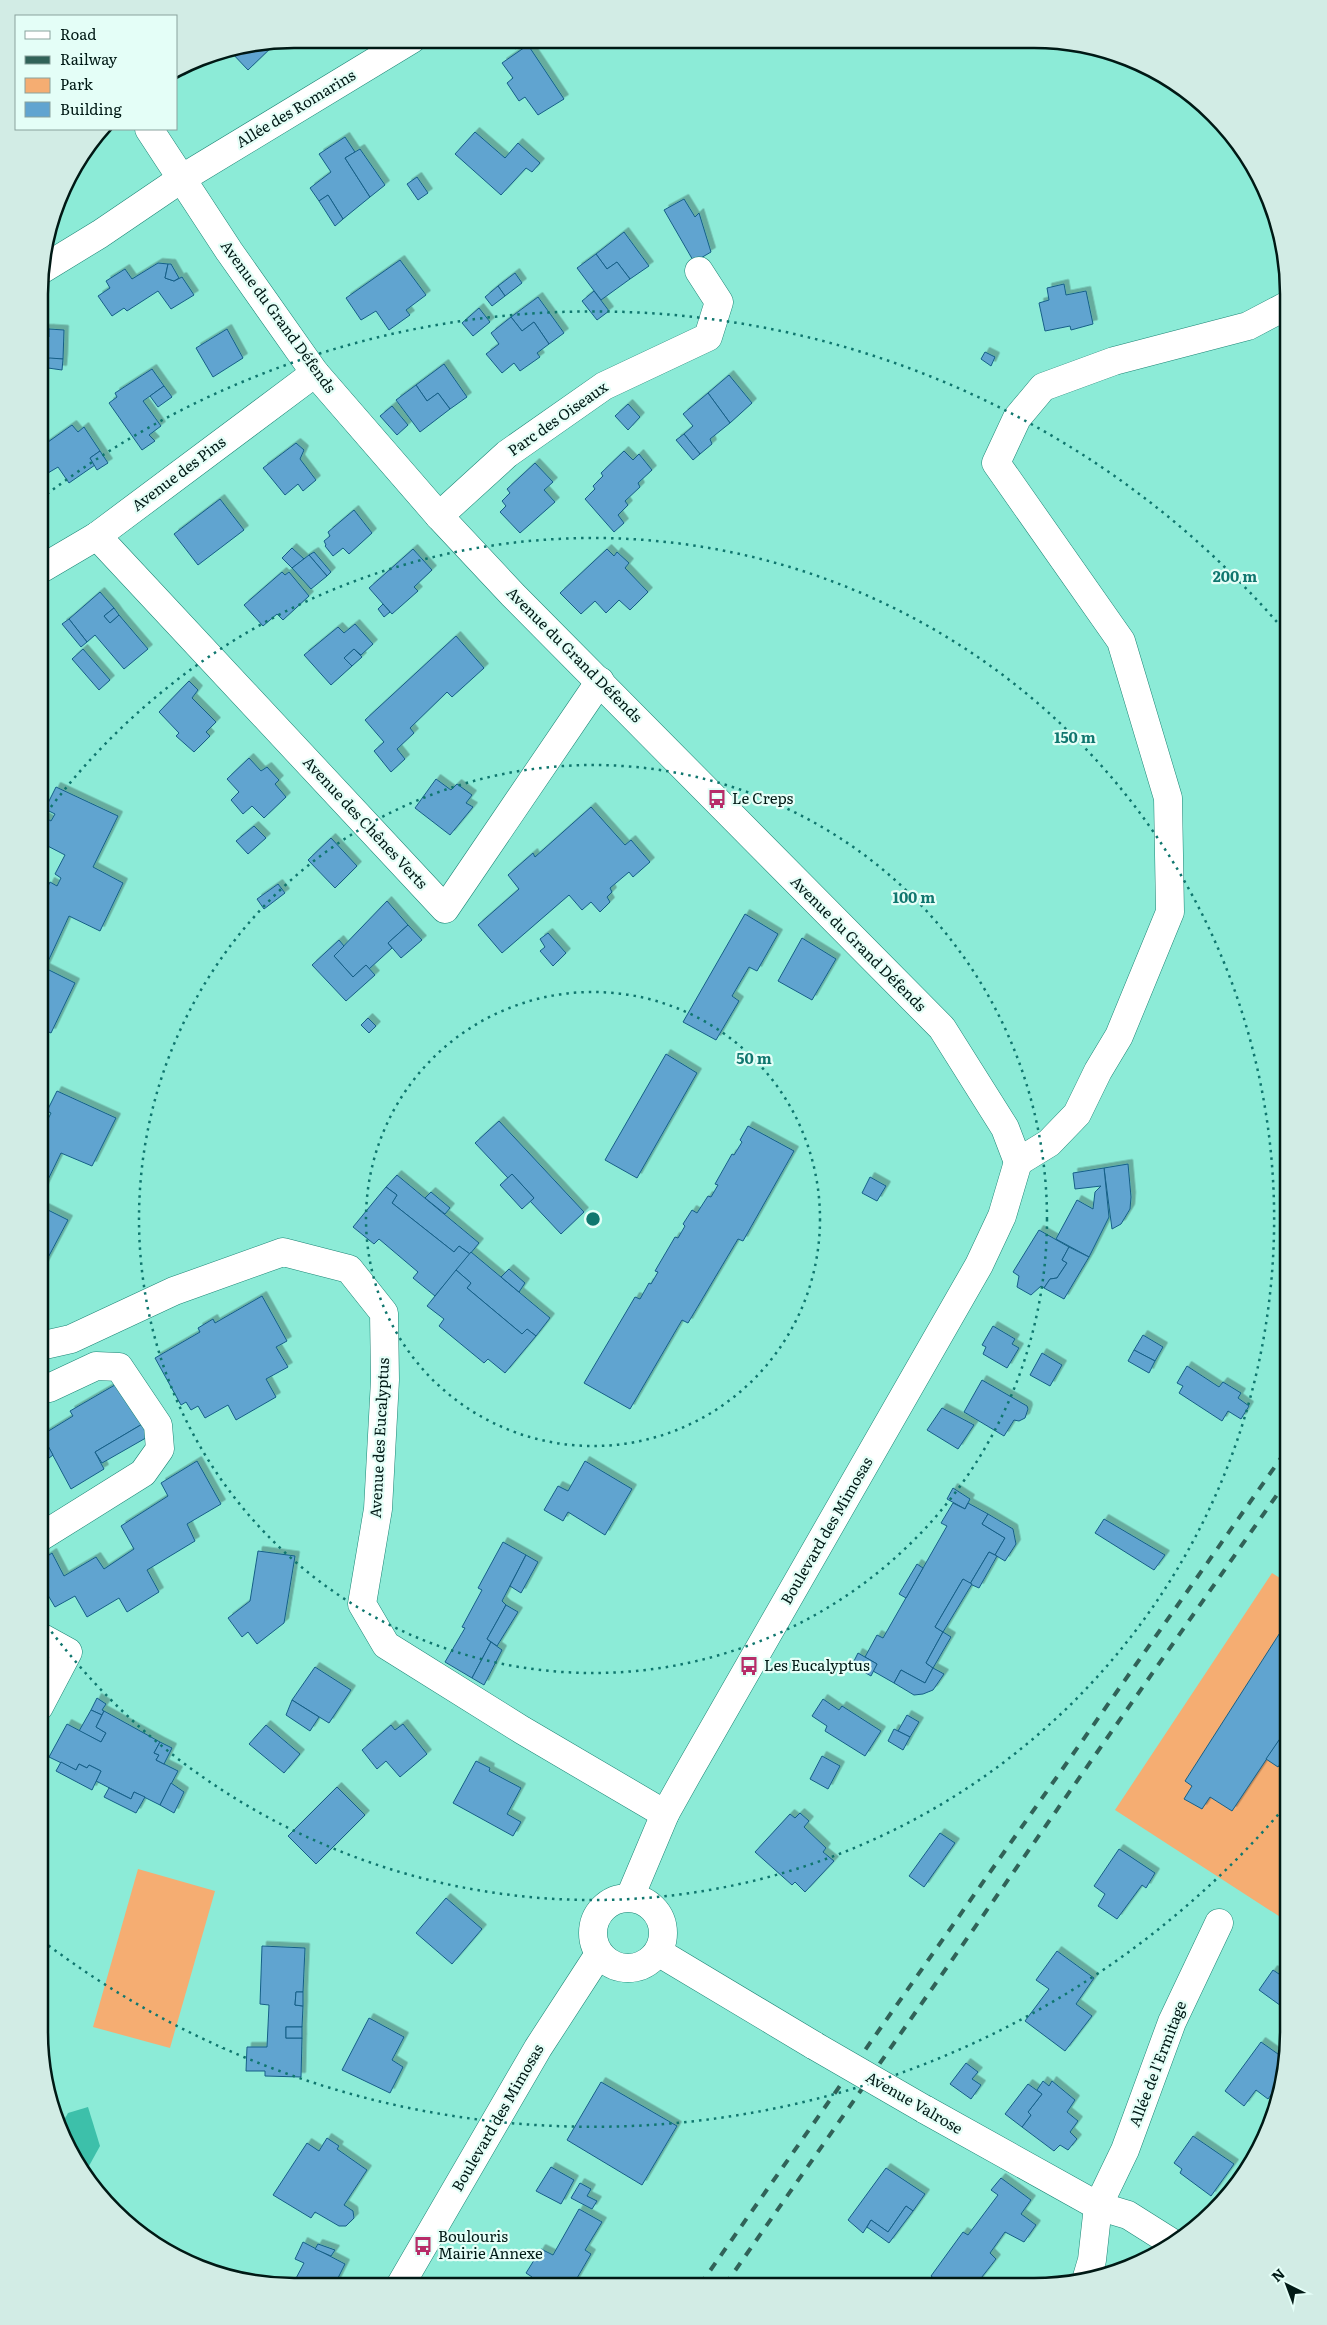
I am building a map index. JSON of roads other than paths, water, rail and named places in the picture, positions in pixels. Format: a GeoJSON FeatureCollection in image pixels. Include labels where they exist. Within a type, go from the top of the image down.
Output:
{"type":"FeatureCollection","features":[{"type":"Feature","properties":{"kind":"street","name":"Allée des Romarins"},"geometry":{"type":"LineString","coordinates":[[50,265],[100,234],[180,178],[399,48]]}},
{"type":"Feature","properties":{"kind":"street","name":"Avenue du Grand Défends"},"geometry":{"type":"LineString","coordinates":[[150,130],[180,178],[315,373],[439,516],[513,595],[942,1028],[1005,1128],[1018,1162]]}},
{"type":"Feature","properties":{"kind":"street","name":"Parc des Oiseaux"},"geometry":{"type":"LineString","coordinates":[[439,516],[507,454],[604,386],[708,337],[718,302],[699,272]]}},
{"type":"Feature","properties":{"kind":"street"},"geometry":{"type":"LineString","coordinates":[[1018,1162],[1049,1143],[1077,1114],[1098,1071],[1119,1036],[1170,912],[1168,798],[1121,642],[996,463],[1016,418],[1044,387],[1114,361],[1248,326],[1280,309]]}},
{"type":"Feature","properties":{"kind":"street","name":"Avenue des Pins"},"geometry":{"type":"LineString","coordinates":[[48,564],[98,536],[315,373]]}},
{"type":"Feature","properties":{"kind":"street","name":"Avenue des Chênes Verts"},"geometry":{"type":"LineString","coordinates":[[98,536],[445,909],[600,681]]}},
{"type":"Feature","properties":{"kind":"street","name":"Boulevard des Mimosas"},"geometry":{"type":"LineString","coordinates":[[630,1898],[665,1814],[979,1265],[1002,1216],[1018,1162]]}},
{"type":"Feature","properties":{"kind":"street","name":"Avenue des Eucalyptus"},"geometry":{"type":"LineString","coordinates":[[48,1344],[71,1339],[174,1291],[283,1252],[349,1269],[384,1313],[385,1380],[378,1509],[362,1604],[386,1645],[522,1730],[665,1814]]}},
{"type":"Feature","properties":{"kind":"street"},"geometry":{"type":"LineString","coordinates":[[48,1388],[96,1366],[119,1367],[158,1425],[160,1449],[143,1473],[48,1532]]}},
{"type":"Feature","properties":{"kind":"street"},"geometry":{"type":"LineString","coordinates":[[48,1641],[68,1652],[48,1690]]}},
{"type":"Feature","properties":{"kind":"street"},"geometry":{"type":"LineString","coordinates":[[630,1898],[640,1900],[657,1912],[664,1932],[658,1952],[650,1961],[629,1969],[607,1962],[599,1954],[594,1944],[593,1932],[600,1912],[619,1899],[630,1898]]}},
{"type":"Feature","properties":{"kind":"street","name":"Allée de l'Ermitage"},"geometry":{"type":"LineString","coordinates":[[1089,2271],[1098,2206],[1124,2150],[1172,2022],[1219,1922]]}},
{"type":"Feature","properties":{"kind":"street","name":"Avenue Valrose"},"geometry":{"type":"LineString","coordinates":[[658,1952],[924,2109],[1098,2206],[1128,2215],[1165,2239]]}},
{"type":"Feature","properties":{"kind":"street","name":"Boulevard des Mimosas"},"geometry":{"type":"LineString","coordinates":[[404,2278],[538,2048],[599,1954]]}},
{"type":"Feature","properties":{"kind":"railway"},"geometry":{"type":"LineString","coordinates":[[705,2278],[1280,1459]]}},
{"type":"Feature","properties":{"kind":"railway"},"geometry":{"type":"LineString","coordinates":[[730,2278],[1280,1490]]}},
{"type":"Feature","properties":{"kind":"place","name":"Le Creps"},"geometry":{"type":"Point","coordinates":[717,799]}},
{"type":"Feature","properties":{"kind":"place","name":"Les Eucalyptus"},"geometry":{"type":"Point","coordinates":[749,1666]}},
{"type":"Feature","properties":{"kind":"place","name":"Boulouris Mairie Annexe"},"geometry":{"type":"Point","coordinates":[423,2246]}}]}
